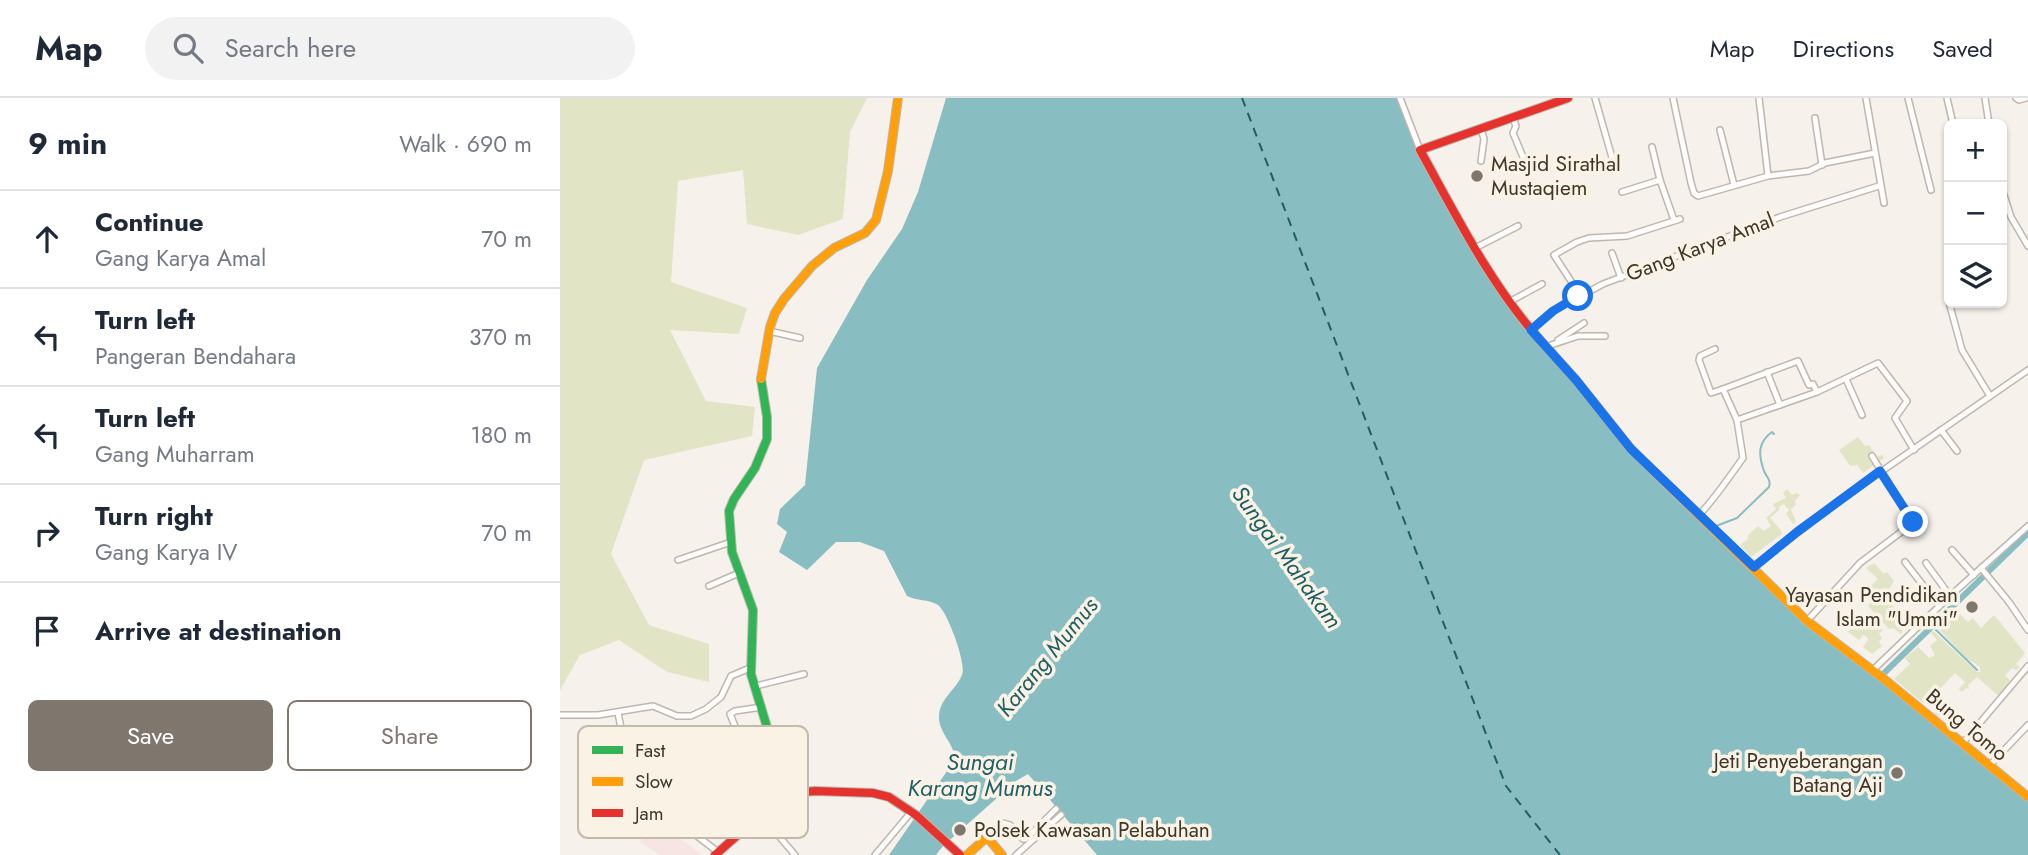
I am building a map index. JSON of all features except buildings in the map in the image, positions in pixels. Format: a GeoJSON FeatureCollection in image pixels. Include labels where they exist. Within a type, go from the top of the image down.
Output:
{"type":"FeatureCollection","features":[{"type":"Feature","properties":{"kind":"main road"},"geometry":{"type":"LineString","coordinates":[[767,726],[750,668],[753,610],[731,542],[730,506],[755,468],[766,439],[767,417],[761,377],[775,313],[812,266],[834,248],[865,233],[876,220],[888,171],[898,98]]}},
{"type":"Feature","properties":{"kind":"main road"},"geometry":{"type":"LineString","coordinates":[[1420,150],[1514,121],[1568,98]]}},
{"type":"Feature","properties":{"kind":"main road","name":"Bung Tomo"},"geometry":{"type":"LineString","coordinates":[[1420,150],[1509,302],[1531,330],[1549,346],[1631,449],[1807,621],[1874,671],[1989,766],[2026,792]]}},
{"type":"Feature","properties":{"kind":"main road"},"geometry":{"type":"LineString","coordinates":[[808,792],[877,794],[895,800],[914,813],[960,855]]}},
{"type":"Feature","properties":{"kind":"main road"},"geometry":{"type":"LineString","coordinates":[[716,854],[734,838]]}},
{"type":"Feature","properties":{"kind":"main road"},"geometry":{"type":"LineString","coordinates":[[967,855],[985,839]]}},
{"type":"Feature","properties":{"kind":"main road"},"geometry":{"type":"LineString","coordinates":[[985,839],[993,855]]}},
{"type":"Feature","properties":{"kind":"main road"},"geometry":{"type":"LineString","coordinates":[[985,839],[1002,855]]}},
{"type":"Feature","properties":{"kind":"street"},"geometry":{"type":"LineString","coordinates":[[1400,98],[1420,150]]}},
{"type":"Feature","properties":{"kind":"street"},"geometry":{"type":"LineString","coordinates":[[1595,98],[1613,161]]}},
{"type":"Feature","properties":{"kind":"street"},"geometry":{"type":"LineString","coordinates":[[1673,98],[1690,183],[1698,196],[1768,176],[1809,171],[1822,165],[1875,153]]}},
{"type":"Feature","properties":{"kind":"street"},"geometry":{"type":"LineString","coordinates":[[1759,98],[1768,176]]}},
{"type":"Feature","properties":{"kind":"street"},"geometry":{"type":"LineString","coordinates":[[1867,98],[1884,202]]}},
{"type":"Feature","properties":{"kind":"street"},"geometry":{"type":"LineString","coordinates":[[1908,98],[1931,190]]}},
{"type":"Feature","properties":{"kind":"street"},"geometry":{"type":"LineString","coordinates":[[1947,98],[1952,119]]}},
{"type":"Feature","properties":{"kind":"street"},"geometry":{"type":"LineString","coordinates":[[1985,98],[1988,119]]}},
{"type":"Feature","properties":{"kind":"street"},"geometry":{"type":"LineString","coordinates":[[2016,98],[2026,98]]}},
{"type":"Feature","properties":{"kind":"street"},"geometry":{"type":"LineString","coordinates":[[1815,118],[1822,165]]}},
{"type":"Feature","properties":{"kind":"street"},"geometry":{"type":"LineString","coordinates":[[1514,121],[1513,133],[1523,157]]}},
{"type":"Feature","properties":{"kind":"street"},"geometry":{"type":"LineString","coordinates":[[1720,130],[1734,185]]}},
{"type":"Feature","properties":{"kind":"street"},"geometry":{"type":"LineString","coordinates":[[1481,161],[1482,132]]}},
{"type":"Feature","properties":{"kind":"street"},"geometry":{"type":"LineString","coordinates":[[1580,295],[1554,256],[1589,238],[1627,236],[1677,220],[1660,180],[1652,147]]}},
{"type":"Feature","properties":{"kind":"street"},"geometry":{"type":"LineString","coordinates":[[1622,192],[1660,180]]}},
{"type":"Feature","properties":{"kind":"street","name":"Gang Karya Amal"},"geometry":{"type":"LineString","coordinates":[[1531,330],[1553,311],[1580,295],[1621,278],[1780,217],[1880,186]]}},
{"type":"Feature","properties":{"kind":"street"},"geometry":{"type":"LineString","coordinates":[[2007,205],[2028,246]]}},
{"type":"Feature","properties":{"kind":"street"},"geometry":{"type":"LineString","coordinates":[[1476,247],[1518,226]]}},
{"type":"Feature","properties":{"kind":"street"},"geometry":{"type":"LineString","coordinates":[[1612,253],[1621,278]]}},
{"type":"Feature","properties":{"kind":"street"},"geometry":{"type":"LineString","coordinates":[[1509,302],[1542,284]]}},
{"type":"Feature","properties":{"kind":"street"},"geometry":{"type":"LineString","coordinates":[[1951,308],[1962,350],[1990,396]]}},
{"type":"Feature","properties":{"kind":"street"},"geometry":{"type":"LineString","coordinates":[[1549,346],[1584,323]]}},
{"type":"Feature","properties":{"kind":"street"},"geometry":{"type":"LineString","coordinates":[[769,331],[800,338]]}},
{"type":"Feature","properties":{"kind":"street"},"geometry":{"type":"LineString","coordinates":[[1549,346],[1578,336],[1605,336]]}},
{"type":"Feature","properties":{"kind":"street"},"geometry":{"type":"LineString","coordinates":[[1715,349],[1700,356],[1699,360],[1711,393],[1799,361],[1809,385],[1813,384],[1817,392]]}},
{"type":"Feature","properties":{"kind":"street"},"geometry":{"type":"LineString","coordinates":[[1737,420],[1817,392],[1878,363],[1907,401],[1895,418],[1913,450]]}},
{"type":"Feature","properties":{"kind":"street"},"geometry":{"type":"LineString","coordinates":[[1754,567],[1880,471],[2028,370]]}},
{"type":"Feature","properties":{"kind":"street"},"geometry":{"type":"LineString","coordinates":[[1767,372],[1780,405]]}},
{"type":"Feature","properties":{"kind":"street"},"geometry":{"type":"LineString","coordinates":[[1846,380],[1862,415]]}},
{"type":"Feature","properties":{"kind":"street"},"geometry":{"type":"LineString","coordinates":[[1700,514],[1723,489],[1727,477],[1743,460],[1737,420],[1723,389]]}},
{"type":"Feature","properties":{"kind":"street"},"geometry":{"type":"LineString","coordinates":[[1941,430],[1957,451]]}},
{"type":"Feature","properties":{"kind":"street"},"geometry":{"type":"LineString","coordinates":[[1807,621],[1860,563],[1912,524],[1872,456]]}},
{"type":"Feature","properties":{"kind":"street"},"geometry":{"type":"LineString","coordinates":[[1874,671],[1939,606],[1983,570],[2028,526]]}},
{"type":"Feature","properties":{"kind":"street"},"geometry":{"type":"LineString","coordinates":[[678,560],[731,542]]}},
{"type":"Feature","properties":{"kind":"street"},"geometry":{"type":"LineString","coordinates":[[1952,550],[1974,575]]}},
{"type":"Feature","properties":{"kind":"street"},"geometry":{"type":"LineString","coordinates":[[1905,562],[1939,606]]}},
{"type":"Feature","properties":{"kind":"street"},"geometry":{"type":"LineString","coordinates":[[1926,563],[1950,596]]}},
{"type":"Feature","properties":{"kind":"street"},"geometry":{"type":"LineString","coordinates":[[1983,570],[2028,630]]}},
{"type":"Feature","properties":{"kind":"street"},"geometry":{"type":"LineString","coordinates":[[709,586],[739,573]]}},
{"type":"Feature","properties":{"kind":"street"},"geometry":{"type":"LineString","coordinates":[[1962,744],[2028,666]]}},
{"type":"Feature","properties":{"kind":"street"},"geometry":{"type":"LineString","coordinates":[[560,715],[618,713],[653,706],[677,716],[691,716],[721,697],[731,676],[750,668]]}},
{"type":"Feature","properties":{"kind":"street"},"geometry":{"type":"LineString","coordinates":[[756,686],[804,674]]}},
{"type":"Feature","properties":{"kind":"street"},"geometry":{"type":"LineString","coordinates":[[735,726],[730,714],[733,711],[762,707]]}},
{"type":"Feature","properties":{"kind":"street"},"geometry":{"type":"LineString","coordinates":[[618,713],[620,726]]}},
{"type":"Feature","properties":{"kind":"street"},"geometry":{"type":"LineString","coordinates":[[1989,766],[2028,724]]}},
{"type":"Feature","properties":{"kind":"street"},"geometry":{"type":"LineString","coordinates":[[985,839],[1004,823],[1026,839],[1056,809]]}},
{"type":"Feature","properties":{"kind":"street"},"geometry":{"type":"LineString","coordinates":[[875,855],[914,813]]}},
{"type":"Feature","properties":{"kind":"street"},"geometry":{"type":"LineString","coordinates":[[1016,855],[1061,816]]}},
{"type":"Feature","properties":{"kind":"street"},"geometry":{"type":"LineString","coordinates":[[697,838],[716,854]]}},
{"type":"Feature","properties":{"kind":"street"},"geometry":{"type":"LineString","coordinates":[[780,838],[794,855]]}},
{"type":"Feature","properties":{"kind":"shaded area"},"geometry":{"type":"Polygon","coordinates":[[[643,838],[679,838],[700,853],[660,855],[640,842],[643,838]]]}},
{"type":"Feature","properties":{"kind":"green space"},"geometry":{"type":"Polygon","coordinates":[[[560,98],[867,98],[850,132],[843,219],[798,235],[747,224],[743,170],[678,181],[671,282],[747,308],[739,334],[670,330],[706,401],[755,407],[752,436],[644,460],[611,554],[649,625],[709,644],[709,682],[667,672],[619,640],[580,655],[560,690],[560,98]]]}},
{"type":"Feature","properties":{"kind":"green space"},"geometry":{"type":"Polygon","coordinates":[[[1858,437],[1865,446],[1869,445],[1877,457],[1882,455],[1884,458],[1863,473],[1857,465],[1850,466],[1839,450],[1858,437]]]}},
{"type":"Feature","properties":{"kind":"green space"},"geometry":{"type":"Polygon","coordinates":[[[1787,489],[1792,495],[1800,495],[1791,509],[1796,522],[1793,524],[1786,514],[1789,510],[1784,504],[1780,506],[1770,518],[1782,534],[1751,557],[1740,545],[1758,526],[1764,531],[1771,526],[1766,518],[1776,509],[1773,504],[1786,498],[1783,493],[1787,489]]]}},
{"type":"Feature","properties":{"kind":"green space"},"geometry":{"type":"Polygon","coordinates":[[[1874,563],[1894,581],[1888,591],[1895,598],[1892,605],[1903,616],[1899,621],[1899,628],[1903,631],[1901,634],[1893,628],[1889,629],[1868,606],[1878,600],[1868,589],[1878,579],[1866,568],[1874,563]]]}},
{"type":"Feature","properties":{"kind":"green space"},"geometry":{"type":"Polygon","coordinates":[[[1955,609],[1968,622],[1973,618],[1981,628],[1994,615],[2025,653],[2016,664],[2020,668],[2012,668],[2005,676],[2010,680],[2001,696],[1977,677],[1968,685],[1969,689],[1966,688],[1962,692],[1959,689],[1965,682],[1955,673],[1937,692],[1950,705],[1939,717],[1934,713],[1938,707],[1932,701],[1929,703],[1925,700],[1923,703],[1894,679],[1910,664],[1905,658],[1918,647],[1929,658],[1935,655],[1930,646],[1937,640],[1931,633],[1933,631],[1980,672],[1980,667],[1966,658],[1936,626],[1955,609]]]}},
{"type":"Feature","properties":{"kind":"green space"},"geometry":{"type":"Polygon","coordinates":[[[1868,616],[1883,630],[1879,634],[1882,646],[1872,654],[1863,647],[1867,637],[1863,635],[1859,640],[1848,632],[1852,627],[1851,621],[1868,616]]]}},
{"type":"Feature","properties":{"kind":"water"},"geometry":{"type":"Polygon","coordinates":[[[946,98],[1397,98],[1428,171],[1532,332],[1629,450],[1844,649],[2028,802],[2028,855],[1097,855],[1028,774],[1016,781],[936,855],[889,855],[954,761],[953,750],[941,728],[939,716],[942,704],[962,675],[962,660],[955,638],[938,605],[907,596],[884,551],[860,542],[836,542],[807,570],[779,552],[787,532],[777,524],[780,509],[805,485],[817,368],[867,280],[902,229],[918,192],[946,98]]]}},
{"type":"Feature","properties":{"kind":"waterway"},"geometry":{"type":"LineString","coordinates":[[1716,526],[1737,518],[1769,487],[1760,449],[1767,436],[1772,432],[1774,434]]}},
{"type":"Feature","properties":{"kind":"waterway"},"geometry":{"type":"LineString","coordinates":[[1879,678],[2028,533]]}},
{"type":"Feature","properties":{"kind":"waterway"},"geometry":{"type":"LineString","coordinates":[[1932,626],[1977,670]]}},
{"type":"Feature","properties":{"kind":"ferry route"},"geometry":{"type":"LineString","coordinates":[[1242,98],[1506,786],[1560,855]]}},
{"type":"Feature","properties":{"kind":"traffic: fast"},"geometry":{"type":"LineString","coordinates":[[761,379],[767,417],[767,439],[755,468],[729,511],[732,552],[753,610],[751,674],[767,726]]}},
{"type":"Feature","properties":{"kind":"traffic: slow"},"geometry":{"type":"LineString","coordinates":[[761,379],[770,327],[784,299],[812,266],[834,248],[865,233],[876,220],[888,171],[898,98]]}},
{"type":"Feature","properties":{"kind":"traffic: slow"},"geometry":{"type":"LineString","coordinates":[[1540,340],[1631,449],[1807,621],[1884,679],[2028,797]]}},
{"type":"Feature","properties":{"kind":"traffic: slow"},"geometry":{"type":"LineString","coordinates":[[967,855],[987,837],[1002,855]]}},
{"type":"Feature","properties":{"kind":"traffic: jam"},"geometry":{"type":"LineString","coordinates":[[1540,340],[1505,296],[1420,150],[1568,98]]}},
{"type":"Feature","properties":{"kind":"traffic: jam"},"geometry":{"type":"LineString","coordinates":[[808,792],[873,793],[889,797],[916,815],[960,855]]}},
{"type":"Feature","properties":{"kind":"traffic: jam"},"geometry":{"type":"LineString","coordinates":[[715,855],[734,838]]}},
{"type":"Feature","properties":{"kind":"place","name":"Masjid Sirathal Mustaqiem"},"geometry":{"type":"Point","coordinates":[1477,176]}},
{"type":"Feature","properties":{"kind":"place","name":"Yayasan Pendidikan Islam \"Ummi\""},"geometry":{"type":"Point","coordinates":[1972,607]}},
{"type":"Feature","properties":{"kind":"place","name":"Jeti Penyeberangan Batang Aji"},"geometry":{"type":"Point","coordinates":[1897,773]}},
{"type":"Feature","properties":{"kind":"place","name":"Polsek Kawasan Pelabuhan"},"geometry":{"type":"Point","coordinates":[960,830]}},
{"type":"Feature","properties":{"kind":"route"},"geometry":{"type":"LineString","coordinates":[[1578,296],[1553,311],[1531,330],[1576,380],[1631,449],[1754,567],[1880,471],[1913,522]]}},
{"type":"Feature","properties":{"kind":"water label","name":"Sungai Mahakam"},"geometry":{"type":"Point","coordinates":[1287,557]}},
{"type":"Feature","properties":{"kind":"water label","name":"Karang Mumus"},"geometry":{"type":"Point","coordinates":[1047,657]}},
{"type":"Feature","properties":{"kind":"water label","name":"Sungai Karang Mumus"},"geometry":{"type":"Point","coordinates":[980,775]}}]}
